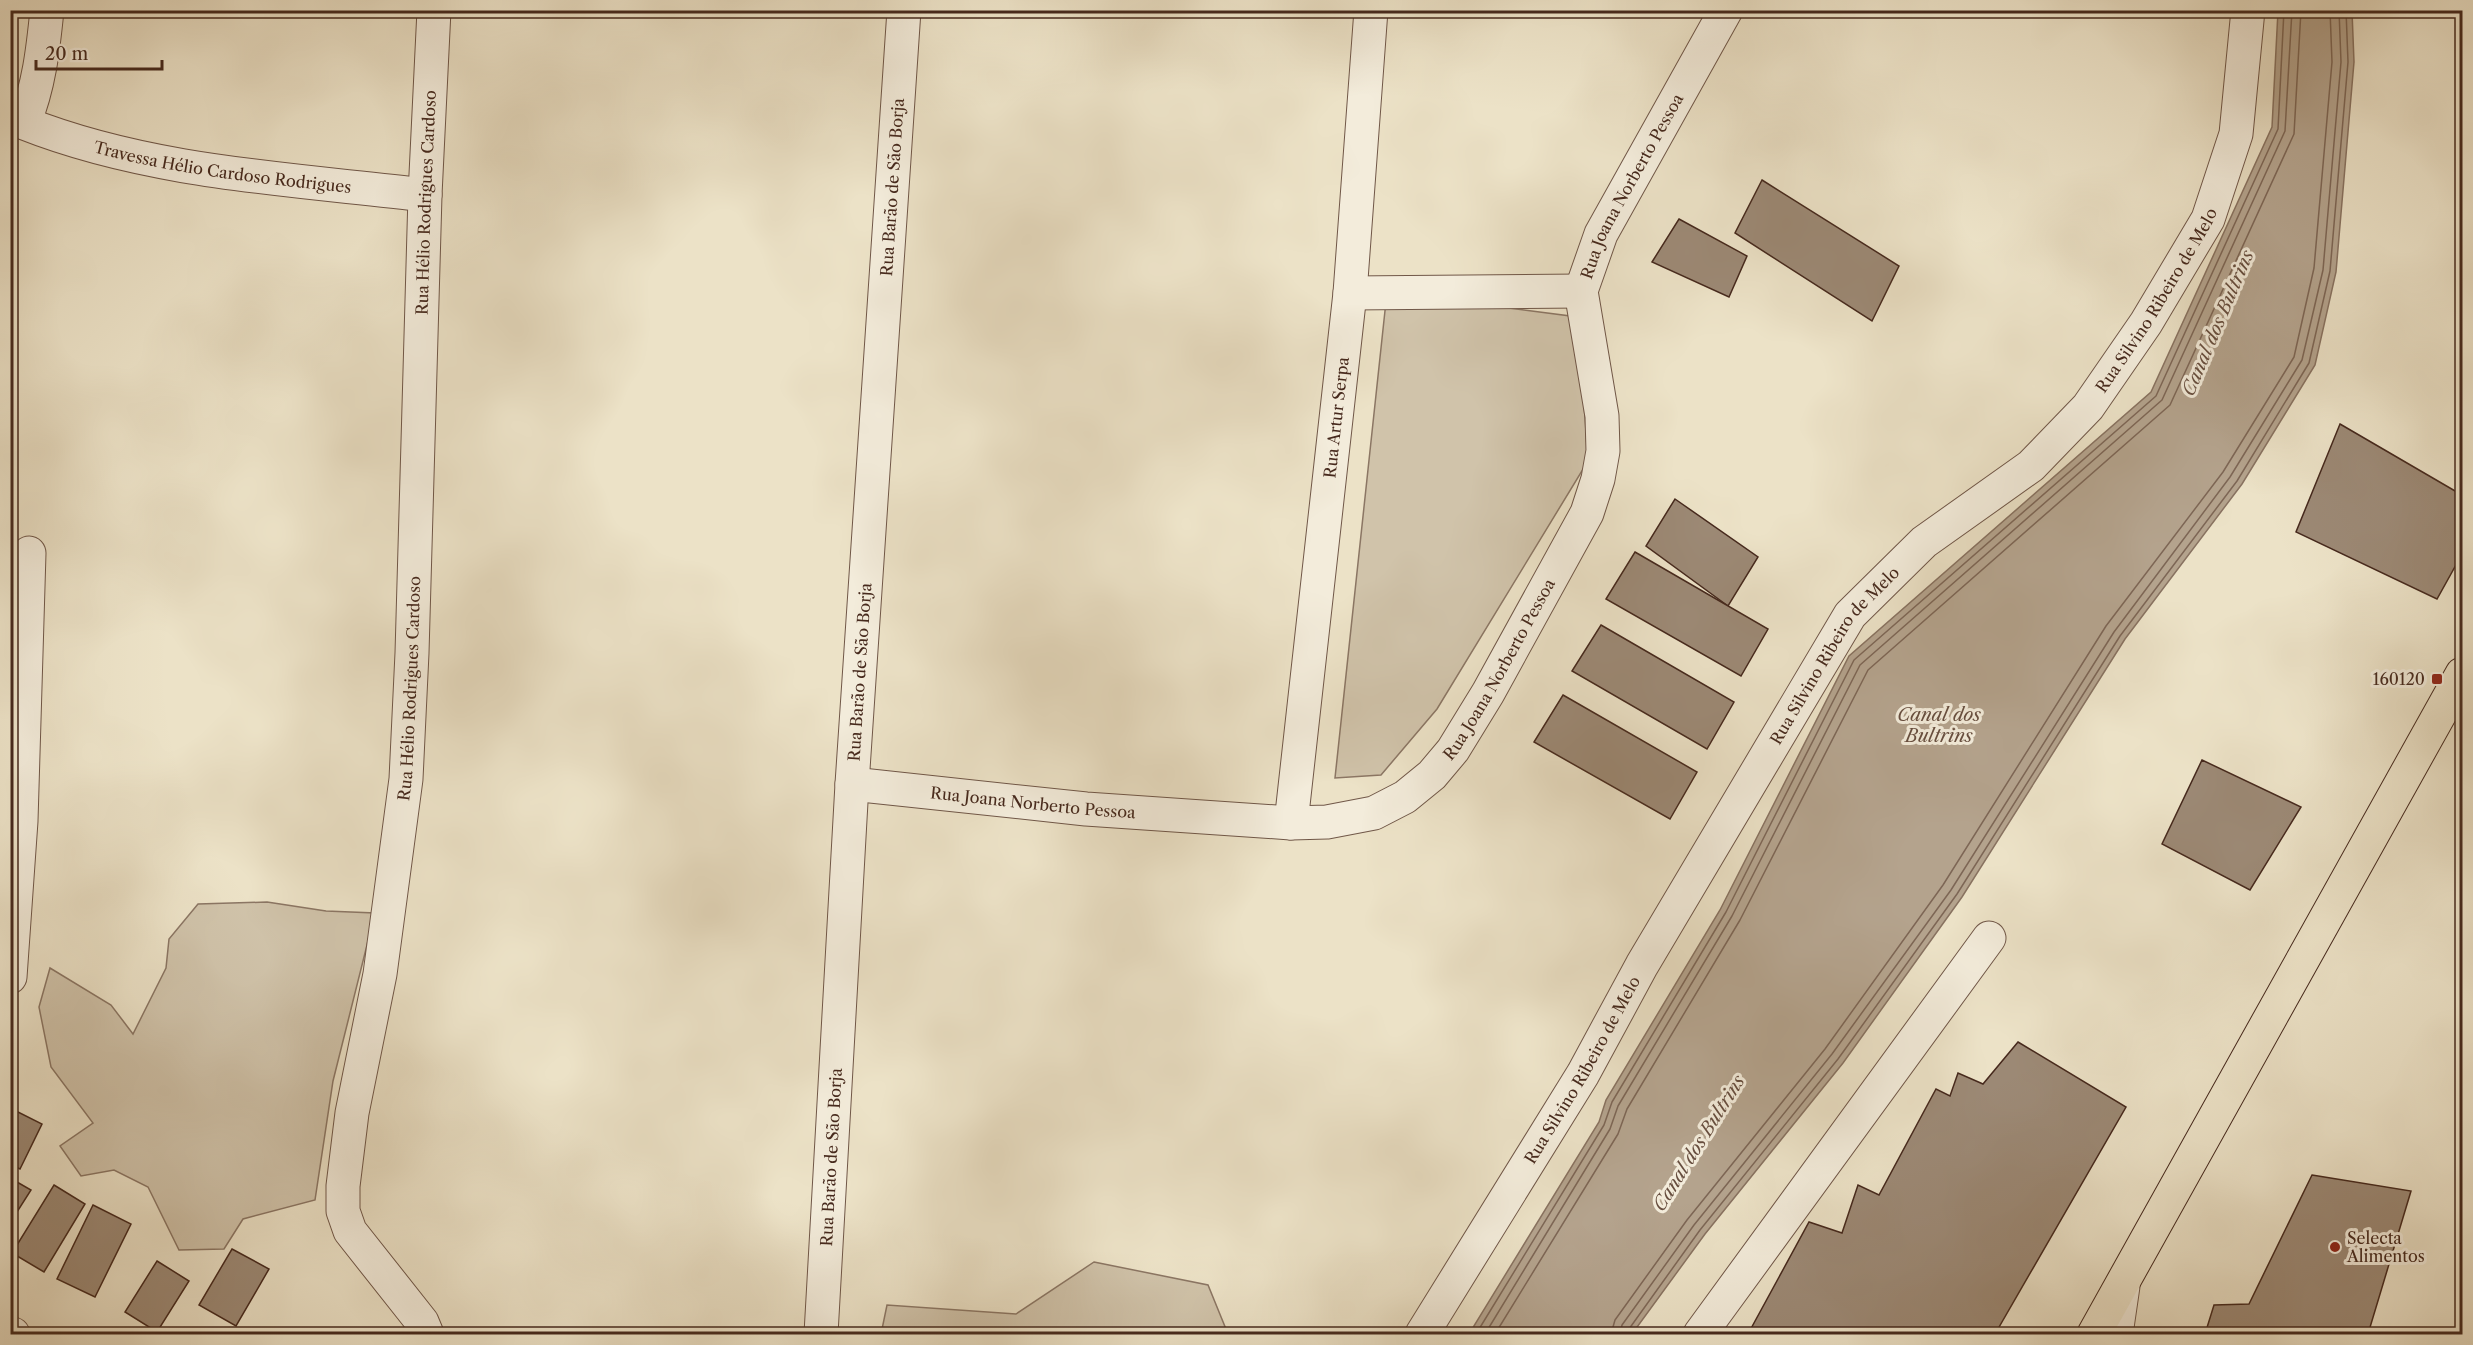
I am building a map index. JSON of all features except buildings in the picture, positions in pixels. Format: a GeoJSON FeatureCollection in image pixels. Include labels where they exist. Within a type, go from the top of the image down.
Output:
{"type":"FeatureCollection","features":[{"type":"Feature","properties":{"kind":"main road"},"geometry":{"type":"LineString","coordinates":[[2094,1335],[2463,674]]}},
{"type":"Feature","properties":{"kind":"street","name":"Travessa Hélio Cardoso Rodrigues"},"geometry":{"type":"LineString","coordinates":[[47,10],[40,75],[34,99],[24,123],[93,146],[176,164],[425,195]]}},
{"type":"Feature","properties":{"kind":"street","name":"Rua Hélio Rodrigues Cardoso"},"geometry":{"type":"LineString","coordinates":[[427,1335],[422,1322],[350,1230],[344,1219],[342,1197],[352,1113],[380,974],[406,779],[412,653],[413,532],[425,195],[435,10]]}},
{"type":"Feature","properties":{"kind":"street","name":"Rua Barão de São Borja"},"geometry":{"type":"LineString","coordinates":[[821,1335],[852,784],[904,10]]}},
{"type":"Feature","properties":{"kind":"street","name":"Rua Artur Serpa"},"geometry":{"type":"LineString","coordinates":[[1292,823],[1350,293],[1371,10]]}},
{"type":"Feature","properties":{"kind":"street","name":"Rua Joana Norberto Pessoa"},"geometry":{"type":"LineString","coordinates":[[852,784],[1086,809],[1292,823],[1327,822],[1374,813],[1405,797],[1432,775],[1459,740],[1587,513],[1598,479],[1603,451],[1598,390],[1581,291],[1601,234],[1726,10]]}},
{"type":"Feature","properties":{"kind":"street","name":"Rua Silvino Ribeiro de Melo"},"geometry":{"type":"LineString","coordinates":[[1422,1335],[1583,1074],[1648,955],[1850,615],[1924,542],[2031,466],[2088,407],[2146,322],[2208,219],[2236,134],[2248,10]]}},
{"type":"Feature","properties":{"kind":"street"},"geometry":{"type":"LineString","coordinates":[[1350,293],[1581,291]]}},
{"type":"Feature","properties":{"kind":"street"},"geometry":{"type":"LineString","coordinates":[[10,977],[21,821],[30,553]]}},
{"type":"Feature","properties":{"kind":"street"},"geometry":{"type":"LineString","coordinates":[[1700,1335],[1989,938]]}},
{"type":"Feature","properties":{"kind":"street"},"geometry":{"type":"LineString","coordinates":[[2116,1335],[2122,1286]]}},
{"type":"Feature","properties":{"kind":"shaded area"},"geometry":{"type":"Polygon","coordinates":[[[1387,292],[1578,317],[1588,461],[1437,709],[1381,775],[1335,778],[1387,292]]]}},
{"type":"Feature","properties":{"kind":"shaded area"},"geometry":{"type":"Polygon","coordinates":[[[267,902],[326,911],[375,913],[333,1081],[315,1200],[243,1219],[224,1249],[179,1250],[148,1187],[114,1170],[81,1176],[60,1146],[93,1123],[51,1067],[39,1007],[50,968],[111,1005],[133,1034],[166,968],[169,939],[198,904],[267,902]]]}},
{"type":"Feature","properties":{"kind":"shaded area"},"geometry":{"type":"Polygon","coordinates":[[[1094,1262],[1208,1285],[1228,1334],[881,1334],[887,1305],[1016,1314],[1094,1262]]]}},
{"type":"Feature","properties":{"kind":"water","name":"Canal dos Bultrins"},"geometry":{"type":"Polygon","coordinates":[[[2278,11],[2352,11],[2354,62],[2336,272],[2315,365],[2242,484],[2125,639],[1962,897],[1843,1063],[1705,1234],[1632,1334],[1469,1334],[1599,1122],[1606,1100],[1720,910],[1849,656],[2151,392],[2272,127],[2278,11]]]}},
{"type":"Feature","properties":{"kind":"place","name":"160120"},"geometry":{"type":"Point","coordinates":[2437,679]}},
{"type":"Feature","properties":{"kind":"place","name":"Selecta Alimentos"},"geometry":{"type":"Point","coordinates":[2335,1247]}}]}
